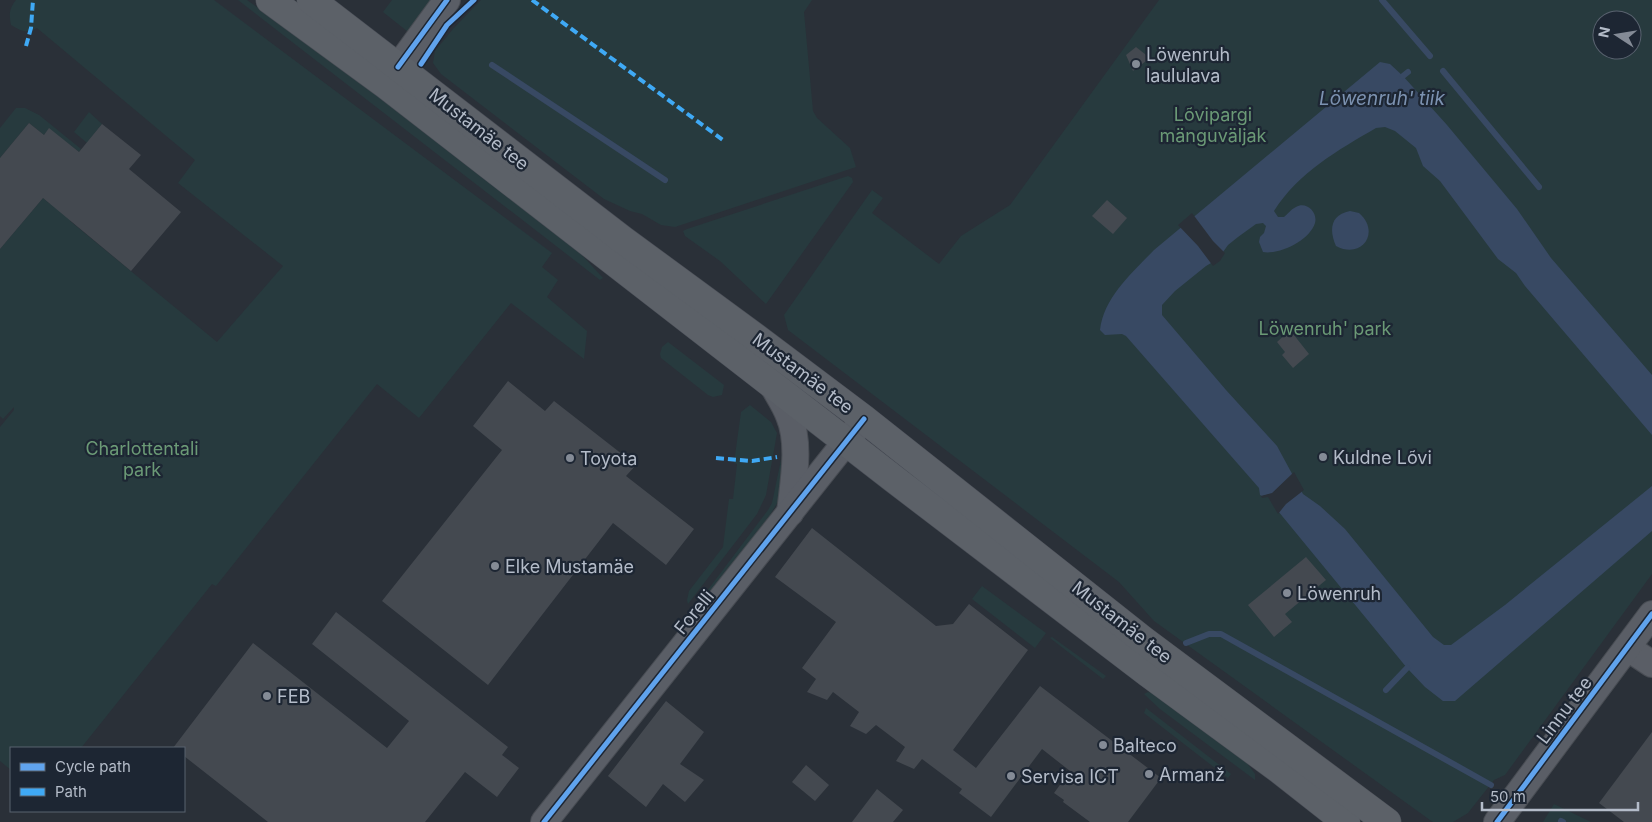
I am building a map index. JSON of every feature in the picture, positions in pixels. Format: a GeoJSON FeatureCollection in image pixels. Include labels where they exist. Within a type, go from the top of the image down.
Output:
{"type":"FeatureCollection","features":[{"type":"Feature","properties":{"kind":"main road","name":"Mustamäe tee"},"geometry":{"type":"LineString","coordinates":[[270,0],[401,97],[846,442],[1346,822]]}},
{"type":"Feature","properties":{"kind":"main road","name":"Mustamäe tee"},"geometry":{"type":"LineString","coordinates":[[311,0],[623,240],[864,419],[1143,640],[1387,822]]}},
{"type":"Feature","properties":{"kind":"street"},"geometry":{"type":"LineString","coordinates":[[398,67],[446,0]]}},
{"type":"Feature","properties":{"kind":"street"},"geometry":{"type":"LineString","coordinates":[[772,384],[790,416],[794,438],[795,464],[790,513]]}},
{"type":"Feature","properties":{"kind":"street","name":"Forelli"},"geometry":{"type":"LineString","coordinates":[[544,822],[864,419]]}},
{"type":"Feature","properties":{"kind":"street","name":"Linnu tee"},"geometry":{"type":"LineString","coordinates":[[1497,822],[1652,614]]}},
{"type":"Feature","properties":{"kind":"street"},"geometry":{"type":"LineString","coordinates":[[1628,648],[1652,664]]}},
{"type":"Feature","properties":{"kind":"green space","name":"Charlottentali park"},"geometry":{"type":"Polygon","coordinates":[[[16,0],[214,0],[552,253],[542,267],[558,280],[547,297],[587,331],[584,359],[511,303],[419,418],[377,384],[216,586],[212,584],[82,747],[10,747],[10,769],[0,761],[0,427],[14,410],[14,407],[3,419],[0,416],[0,249],[43,198],[50,204],[56,197],[77,213],[70,221],[217,342],[283,266],[178,183],[195,160],[37,28],[24,31],[11,25],[10,12],[16,0]]]}},
{"type":"Feature","properties":{"kind":"green space"},"geometry":{"type":"Polygon","coordinates":[[[238,0],[247,0],[399,111],[571,243],[603,278],[600,280],[238,0]]]}},
{"type":"Feature","properties":{"kind":"green space"},"geometry":{"type":"Polygon","coordinates":[[[392,0],[437,0],[412,35],[383,12],[392,0]]]}},
{"type":"Feature","properties":{"kind":"green space"},"geometry":{"type":"Polygon","coordinates":[[[481,0],[812,0],[804,12],[813,111],[817,118],[850,148],[856,167],[675,227],[661,225],[642,214],[630,211],[604,199],[441,74],[433,63],[435,51],[481,0]]]}},
{"type":"Feature","properties":{"kind":"green space","name":"Löwenruh' park"},"geometry":{"type":"Polygon","coordinates":[[[1159,0],[1652,0],[1652,574],[1505,775],[1494,780],[1468,813],[1453,822],[1433,822],[1154,621],[1119,582],[788,330],[784,315],[872,190],[883,198],[872,213],[939,264],[961,236],[1010,205],[1159,0]]]}},
{"type":"Feature","properties":{"kind":"green space"},"geometry":{"type":"Polygon","coordinates":[[[16,108],[25,108],[39,115],[81,149],[79,152],[49,129],[44,135],[29,123],[0,158],[0,128],[16,108]]]}},
{"type":"Feature","properties":{"kind":"green space"},"geometry":{"type":"Polygon","coordinates":[[[89,112],[102,124],[87,143],[74,132],[89,112]]]}},
{"type":"Feature","properties":{"kind":"green space"},"geometry":{"type":"Polygon","coordinates":[[[848,176],[852,178],[853,182],[766,304],[720,261],[685,236],[683,231],[687,229],[848,176]]]}},
{"type":"Feature","properties":{"kind":"green space"},"geometry":{"type":"Polygon","coordinates":[[[668,342],[724,385],[722,395],[713,397],[708,395],[661,358],[662,347],[668,342]]]}},
{"type":"Feature","properties":{"kind":"green space"},"geometry":{"type":"Polygon","coordinates":[[[750,405],[771,422],[777,433],[766,495],[757,514],[688,604],[689,591],[723,547],[729,499],[733,499],[737,464],[734,463],[741,412],[750,405]]]}},
{"type":"Feature","properties":{"kind":"green space"},"geometry":{"type":"Polygon","coordinates":[[[783,450],[779,500],[770,515],[701,607],[695,607],[772,503],[783,450]]]}},
{"type":"Feature","properties":{"kind":"green space"},"geometry":{"type":"Polygon","coordinates":[[[982,586],[1046,633],[1035,648],[972,599],[982,586]]]}},
{"type":"Feature","properties":{"kind":"green space"},"geometry":{"type":"Polygon","coordinates":[[[1052,637],[1106,676],[1103,679],[1050,638],[1052,637]]]}},
{"type":"Feature","properties":{"kind":"green space"},"geometry":{"type":"Polygon","coordinates":[[[1148,692],[1158,694],[1247,763],[1255,774],[1255,780],[1160,709],[1144,694],[1148,692]]]}},
{"type":"Feature","properties":{"kind":"green space"},"geometry":{"type":"Polygon","coordinates":[[[1146,708],[1231,774],[1228,778],[1144,713],[1146,708]]]}},
{"type":"Feature","properties":{"kind":"green space"},"geometry":{"type":"Polygon","coordinates":[[[1554,804],[1591,822],[1543,822],[1554,804]]]}},
{"type":"Feature","properties":{"kind":"water","name":"Löwenruh' tiik"},"geometry":{"type":"Polygon","coordinates":[[[1380,62],[1390,64],[1403,76],[1447,125],[1517,209],[1551,258],[1652,375],[1652,435],[1516,273],[1498,259],[1440,181],[1423,166],[1416,148],[1395,131],[1385,127],[1376,128],[1333,154],[1307,174],[1284,197],[1274,211],[1278,217],[1284,217],[1293,209],[1304,205],[1315,215],[1315,223],[1307,235],[1286,249],[1263,252],[1259,242],[1266,226],[1263,223],[1256,224],[1228,245],[1218,259],[1206,266],[1175,291],[1162,305],[1162,315],[1277,446],[1303,494],[1320,506],[1345,529],[1433,637],[1444,645],[1451,645],[1505,605],[1652,486],[1652,531],[1455,701],[1443,701],[1425,687],[1407,668],[1278,511],[1270,494],[1260,495],[1259,488],[1126,336],[1122,334],[1105,335],[1100,330],[1107,307],[1113,296],[1154,250],[1380,62]]]}},
{"type":"Feature","properties":{"kind":"water"},"geometry":{"type":"Polygon","coordinates":[[[1350,211],[1359,213],[1365,220],[1368,235],[1361,247],[1345,249],[1336,246],[1332,229],[1338,216],[1350,211]]]}},
{"type":"Feature","properties":{"kind":"pier"},"geometry":{"type":"Polygon","coordinates":[[[1192,213],[1213,241],[1225,253],[1220,261],[1213,266],[1198,246],[1178,225],[1192,213]]]}},
{"type":"Feature","properties":{"kind":"pier"},"geometry":{"type":"Polygon","coordinates":[[[1294,472],[1304,490],[1286,504],[1278,514],[1268,497],[1262,498],[1261,496],[1272,493],[1294,472]]]}},
{"type":"Feature","properties":{"kind":"building","name":"Löwenruh laululava"},"geometry":{"type":"Polygon","coordinates":[[[1136,47],[1150,58],[1133,71],[1126,55],[1136,47]]]}},
{"type":"Feature","properties":{"kind":"building"},"geometry":{"type":"Polygon","coordinates":[[[29,123],[44,135],[49,128],[79,152],[102,124],[141,155],[129,169],[181,212],[131,271],[43,198],[0,249],[0,158],[29,123]]]}},
{"type":"Feature","properties":{"kind":"building"},"geometry":{"type":"Polygon","coordinates":[[[1107,200],[1127,218],[1113,234],[1092,216],[1107,200]]]}},
{"type":"Feature","properties":{"kind":"building"},"geometry":{"type":"Polygon","coordinates":[[[1290,330],[1309,354],[1293,368],[1282,355],[1285,352],[1277,342],[1290,330]]]}},
{"type":"Feature","properties":{"kind":"building","name":"Elke Mustamäe"},"geometry":{"type":"Polygon","coordinates":[[[508,381],[545,411],[554,401],[636,465],[626,476],[694,529],[666,565],[613,523],[488,685],[382,601],[502,450],[473,426],[508,381]]]}},
{"type":"Feature","properties":{"kind":"building"},"geometry":{"type":"Polygon","coordinates":[[[812,528],[936,626],[953,624],[969,604],[1028,650],[953,750],[976,768],[1040,686],[1161,778],[1128,822],[1090,822],[1063,802],[1064,800],[1054,793],[1070,771],[1042,749],[991,817],[959,793],[962,789],[922,759],[914,769],[896,761],[905,747],[876,725],[866,734],[850,726],[859,712],[833,692],[827,700],[807,692],[816,679],[802,668],[836,622],[775,577],[812,528]]]}},
{"type":"Feature","properties":{"kind":"building","name":"Löwenruh"},"geometry":{"type":"Polygon","coordinates":[[[1306,557],[1326,580],[1285,614],[1292,622],[1274,637],[1248,605],[1306,557]]]}},
{"type":"Feature","properties":{"kind":"building","name":"FEB"},"geometry":{"type":"Polygon","coordinates":[[[336,612],[508,747],[502,755],[519,768],[497,797],[465,772],[425,822],[268,822],[185,757],[185,747],[174,747],[253,643],[387,748],[409,721],[312,644],[336,612]]]}},
{"type":"Feature","properties":{"kind":"building"},"geometry":{"type":"Polygon","coordinates":[[[666,701],[704,732],[680,764],[704,780],[685,802],[663,784],[646,807],[608,776],[666,701]]]}},
{"type":"Feature","properties":{"kind":"building"},"geometry":{"type":"Polygon","coordinates":[[[1652,732],[1652,822],[1624,822],[1599,803],[1652,732]]]}},
{"type":"Feature","properties":{"kind":"building"},"geometry":{"type":"Polygon","coordinates":[[[806,765],[829,785],[815,801],[792,782],[806,765]]]}},
{"type":"Feature","properties":{"kind":"building"},"geometry":{"type":"Polygon","coordinates":[[[877,789],[903,810],[893,822],[852,822],[877,789]]]}},
{"type":"Feature","properties":{"kind":"waterway"},"geometry":{"type":"LineString","coordinates":[[1382,0],[1430,56]]}},
{"type":"Feature","properties":{"kind":"waterway"},"geometry":{"type":"LineString","coordinates":[[492,65],[665,180]]}},
{"type":"Feature","properties":{"kind":"waterway"},"geometry":{"type":"LineString","coordinates":[[1443,71],[1539,187]]}},
{"type":"Feature","properties":{"kind":"waterway"},"geometry":{"type":"LineString","coordinates":[[1403,76],[1408,72]]}},
{"type":"Feature","properties":{"kind":"waterway"},"geometry":{"type":"LineString","coordinates":[[1186,643],[1209,634],[1221,634],[1491,785]]}},
{"type":"Feature","properties":{"kind":"waterway"},"geometry":{"type":"LineString","coordinates":[[1386,690],[1407,668]]}},
{"type":"Feature","properties":{"kind":"marked path"},"geometry":{"type":"LineString","coordinates":[[26,46],[31,28],[33,0]]}},
{"type":"Feature","properties":{"kind":"marked path"},"geometry":{"type":"LineString","coordinates":[[532,0],[723,140]]}},
{"type":"Feature","properties":{"kind":"marked path"},"geometry":{"type":"LineString","coordinates":[[716,458],[752,461],[777,457]]}},
{"type":"Feature","properties":{"kind":"cycle path"},"geometry":{"type":"LineString","coordinates":[[398,67],[447,0]]}},
{"type":"Feature","properties":{"kind":"cycle path"},"geometry":{"type":"LineString","coordinates":[[421,64],[447,25],[474,0]]}},
{"type":"Feature","properties":{"kind":"cycle path"},"geometry":{"type":"LineString","coordinates":[[544,822],[864,419]]}},
{"type":"Feature","properties":{"kind":"cycle path"},"geometry":{"type":"LineString","coordinates":[[1497,822],[1652,614]]}},
{"type":"Feature","properties":{"kind":"place","name":"Löwenruh laululava"},"geometry":{"type":"Point","coordinates":[1136,64]}},
{"type":"Feature","properties":{"kind":"place","name":"Kuldne Lõvi"},"geometry":{"type":"Point","coordinates":[1323,457]}},
{"type":"Feature","properties":{"kind":"place","name":"Toyota"},"geometry":{"type":"Point","coordinates":[570,458]}},
{"type":"Feature","properties":{"kind":"place","name":"Elke Mustamäe"},"geometry":{"type":"Point","coordinates":[495,566]}},
{"type":"Feature","properties":{"kind":"place","name":"Löwenruh"},"geometry":{"type":"Point","coordinates":[1287,593]}},
{"type":"Feature","properties":{"kind":"place","name":"FEB"},"geometry":{"type":"Point","coordinates":[267,696]}},
{"type":"Feature","properties":{"kind":"place","name":"Balteco"},"geometry":{"type":"Point","coordinates":[1103,745]}},
{"type":"Feature","properties":{"kind":"place","name":"Armanž"},"geometry":{"type":"Point","coordinates":[1149,774]}},
{"type":"Feature","properties":{"kind":"place","name":"Servisa ICT"},"geometry":{"type":"Point","coordinates":[1011,776]}},
{"type":"Feature","properties":{"kind":"park label","name":"Lõvipargi mänguväljak"},"geometry":{"type":"Point","coordinates":[1213,124]}}]}
